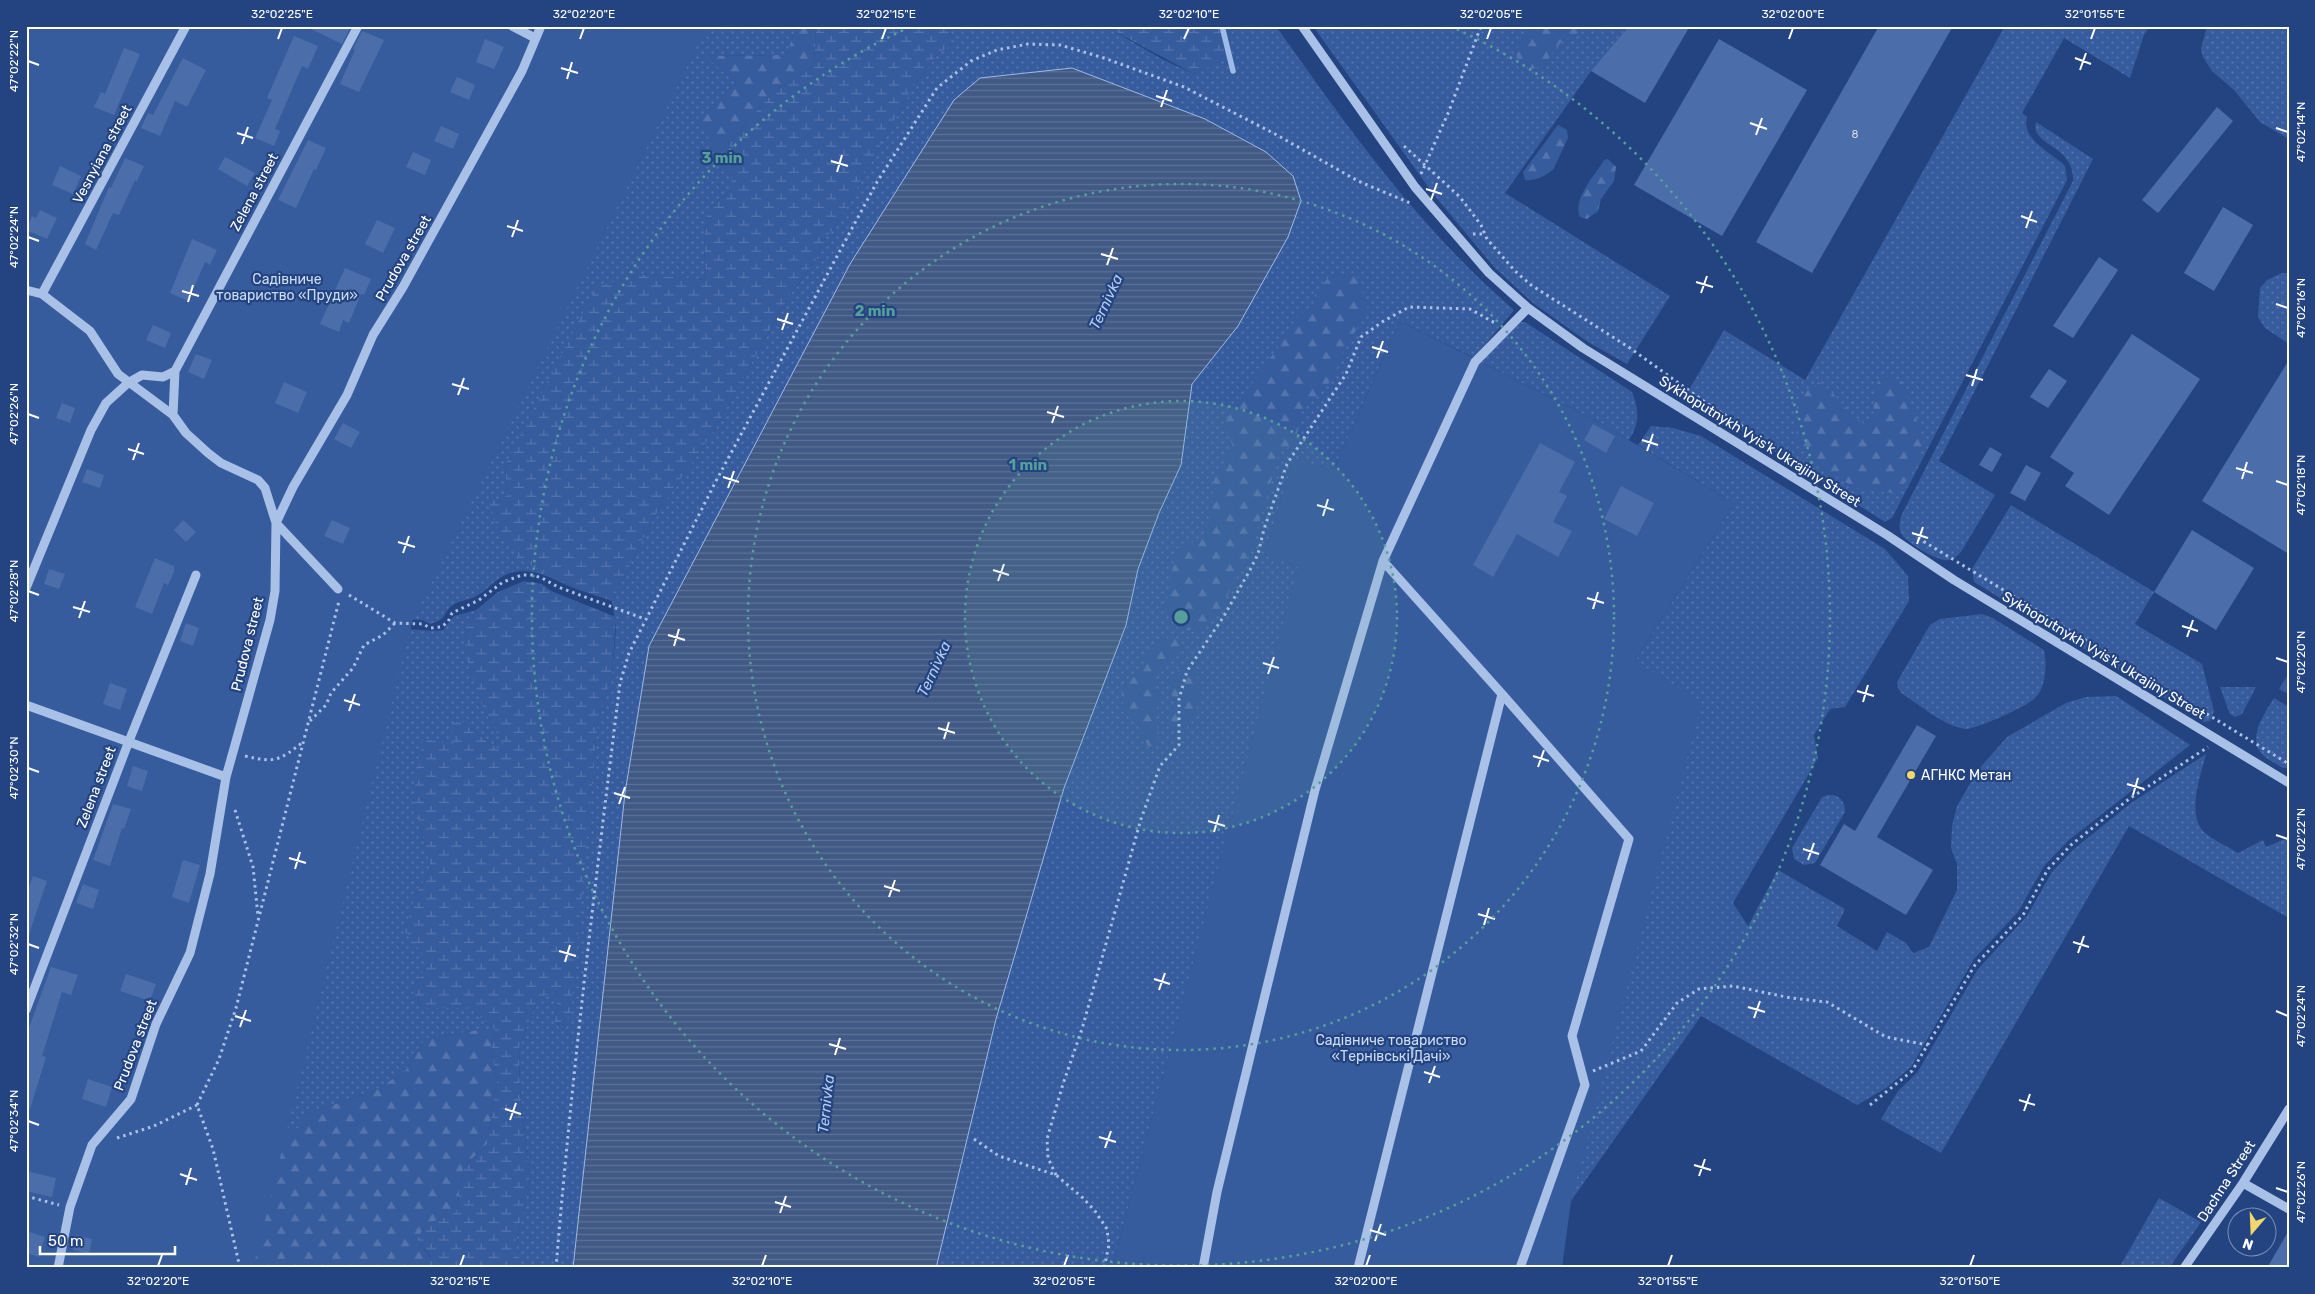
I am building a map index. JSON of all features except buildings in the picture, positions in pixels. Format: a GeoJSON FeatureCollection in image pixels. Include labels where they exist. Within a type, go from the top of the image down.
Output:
{"type":"FeatureCollection","features":[{"type":"Feature","properties":{"kind":"street","name":"Vesnyiana street"},"geometry":{"type":"LineString","coordinates":[[42,294],[186,26]]}},
{"type":"Feature","properties":{"kind":"street","name":"Zelena street"},"geometry":{"type":"LineString","coordinates":[[175,371],[358,26]]}},
{"type":"Feature","properties":{"kind":"street"},"geometry":{"type":"LineString","coordinates":[[512,26],[535,38]]}},
{"type":"Feature","properties":{"kind":"street","name":"Prudova street"},"geometry":{"type":"LineString","coordinates":[[58,1268],[70,1207],[92,1145],[131,1099],[156,1024],[190,953],[210,874],[226,777],[270,620],[275,591],[276,523],[346,395],[373,335],[403,287],[522,71],[541,26]]}},
{"type":"Feature","properties":{"kind":"street","name":"Sykhoputnykh Vyis'k Ukrajiny Street"},"geometry":{"type":"LineString","coordinates":[[1302,26],[1415,187],[1489,274],[1528,308],[1583,348],[1887,536],[1944,574],[2289,783]]}},
{"type":"Feature","properties":{"kind":"street"},"geometry":{"type":"LineString","coordinates":[[26,290],[42,294],[90,331],[118,374],[174,415],[186,433],[220,463],[258,480],[265,488],[276,523],[338,589]]}},
{"type":"Feature","properties":{"kind":"street"},"geometry":{"type":"LineString","coordinates":[[1203,1268],[1217,1192],[1315,790],[1383,561],[1476,362],[1528,308]]}},
{"type":"Feature","properties":{"kind":"street"},"geometry":{"type":"LineString","coordinates":[[26,588],[91,430],[106,403],[128,383],[142,375],[163,377],[175,371],[174,415]]}},
{"type":"Feature","properties":{"kind":"street"},"geometry":{"type":"LineString","coordinates":[[1383,561],[1629,839],[1572,1036],[1585,1085],[1520,1268]]}},
{"type":"Feature","properties":{"kind":"street","name":"Zelena street"},"geometry":{"type":"LineString","coordinates":[[26,1010],[128,741],[196,575]]}},
{"type":"Feature","properties":{"kind":"street"},"geometry":{"type":"LineString","coordinates":[[1358,1268],[1502,694]]}},
{"type":"Feature","properties":{"kind":"street"},"geometry":{"type":"LineString","coordinates":[[26,705],[226,777]]}},
{"type":"Feature","properties":{"kind":"street","name":"Dachna Street"},"geometry":{"type":"LineString","coordinates":[[2184,1268],[2243,1183],[2289,1109]]}},
{"type":"Feature","properties":{"kind":"street"},"geometry":{"type":"LineString","coordinates":[[2243,1183],[2289,1209]]}},
{"type":"Feature","properties":{"kind":"path"},"geometry":{"type":"LineString","coordinates":[[1415,187],[1481,26]]}},
{"type":"Feature","properties":{"kind":"path"},"geometry":{"type":"LineString","coordinates":[[556,1268],[568,1128],[592,902],[620,682],[629,653],[717,479],[877,182],[937,88],[971,61],[997,50],[1028,44],[1060,45],[1104,58],[1184,87],[1275,134],[1358,181],[1411,203]]}},
{"type":"Feature","properties":{"kind":"path"},"geometry":{"type":"LineString","coordinates":[[1401,141],[1460,197],[1481,225],[1487,239],[1515,271],[1531,285],[1630,348],[1705,402],[1826,480]]}},
{"type":"Feature","properties":{"kind":"path"},"geometry":{"type":"LineString","coordinates":[[1104,1268],[1109,1245],[1107,1229],[1096,1211],[1056,1175],[1048,1158],[1047,1139],[1082,1029],[1141,819],[1160,766],[1179,745],[1179,699],[1187,671],[1224,616],[1258,554],[1264,529],[1287,464],[1346,374],[1361,337],[1382,322],[1409,307],[1470,309],[1506,329]]}},
{"type":"Feature","properties":{"kind":"path"},"geometry":{"type":"LineString","coordinates":[[1916,537],[2251,739],[2289,764]]}},
{"type":"Feature","properties":{"kind":"path"},"geometry":{"type":"LineString","coordinates":[[338,589],[394,623],[423,624],[430,628],[441,627],[448,622],[452,614],[479,600],[503,582],[522,575],[542,578],[558,587],[645,619]]}},
{"type":"Feature","properties":{"kind":"path"},"geometry":{"type":"LineString","coordinates":[[92,1145],[154,1126],[197,1106],[219,1059],[236,1008],[340,596],[338,589]]}},
{"type":"Feature","properties":{"kind":"path"},"geometry":{"type":"LineString","coordinates":[[308,722],[326,705],[331,693],[353,668],[364,645],[383,634],[394,623]]}},
{"type":"Feature","properties":{"kind":"path"},"geometry":{"type":"LineString","coordinates":[[1870,1105],[1912,1070],[1975,965],[2023,915],[2048,869],[2071,845],[2129,799],[2219,740]]}},
{"type":"Feature","properties":{"kind":"path"},"geometry":{"type":"LineString","coordinates":[[233,752],[267,761],[284,757],[303,742]]}},
{"type":"Feature","properties":{"kind":"path"},"geometry":{"type":"LineString","coordinates":[[234,806],[253,866],[258,919]]}},
{"type":"Feature","properties":{"kind":"path"},"geometry":{"type":"LineString","coordinates":[[1583,1076],[1641,1051],[1677,1003],[1699,989],[1708,988],[1733,986],[1791,998],[1827,1002],[1886,1038],[1928,1045]]}},
{"type":"Feature","properties":{"kind":"path"},"geometry":{"type":"LineString","coordinates":[[197,1106],[213,1149],[240,1268]]}},
{"type":"Feature","properties":{"kind":"path"},"geometry":{"type":"LineString","coordinates":[[974,1139],[998,1156],[1056,1175]]}},
{"type":"Feature","properties":{"kind":"path"},"geometry":{"type":"LineString","coordinates":[[26,1196],[70,1207]]}},
{"type":"Feature","properties":{"kind":"green space","name":"Садівниче товариство «Пруди»"},"geometry":{"type":"Polygon","coordinates":[[[26,26],[707,26],[412,622],[253,1268],[26,1268],[26,26]]]}},
{"type":"Feature","properties":{"kind":"green space"},"geometry":{"type":"Polygon","coordinates":[[[559,26],[797,26],[786,55],[705,56],[736,83],[699,119],[732,181],[732,189],[707,210],[704,246],[706,280],[638,274],[505,465],[507,496],[554,576],[576,589],[538,573],[519,571],[500,578],[475,597],[453,605],[447,610],[443,618],[436,622],[430,624],[423,620],[405,619],[559,26]]]}},
{"type":"Feature","properties":{"kind":"green space"},"geometry":{"type":"Polygon","coordinates":[[[797,26],[816,26],[814,66],[774,91],[730,142],[732,181],[698,119],[736,83],[704,56],[786,55],[797,26]]]}},
{"type":"Feature","properties":{"kind":"green space"},"geometry":{"type":"Polygon","coordinates":[[[816,26],[946,26],[955,42],[937,55],[912,89],[835,227],[823,241],[816,260],[789,296],[714,431],[654,517],[612,601],[576,589],[520,559],[498,531],[489,502],[507,496],[505,465],[596,287],[638,274],[706,280],[704,246],[707,210],[732,189],[730,142],[774,91],[814,66],[816,26]]]}},
{"type":"Feature","properties":{"kind":"green space"},"geometry":{"type":"Polygon","coordinates":[[[946,26],[1105,26],[1162,59],[1194,74],[1220,61],[1234,26],[1276,26],[1358,139],[1416,211],[1447,246],[1514,310],[1474,358],[1400,321],[1334,469],[1293,461],[1265,555],[1299,566],[1112,1268],[936,1268],[996,1019],[1064,788],[1126,625],[1138,569],[1159,513],[1181,465],[1192,384],[1238,326],[1266,152],[1205,119],[1072,68],[850,264],[649,646],[625,793],[573,1268],[518,1268],[516,1240],[530,1184],[520,1089],[519,1048],[538,998],[556,991],[557,1005],[554,1022],[565,1025],[598,720],[612,677],[616,627],[612,601],[654,517],[714,431],[789,296],[816,260],[823,241],[835,227],[912,89],[937,55],[955,42],[946,26]]]}},
{"type":"Feature","properties":{"kind":"green space"},"geometry":{"type":"Polygon","coordinates":[[[1105,26],[1234,26],[1220,61],[1194,74],[1105,26]]]}},
{"type":"Feature","properties":{"kind":"green space"},"geometry":{"type":"Polygon","coordinates":[[[1313,26],[1629,26],[1591,71],[1505,193],[1670,296],[1627,364],[1588,342],[1533,303],[1495,268],[1434,195],[1313,26]]]}},
{"type":"Feature","properties":{"kind":"green space"},"geometry":{"type":"Polygon","coordinates":[[[1533,26],[1591,26],[1561,42],[1543,66],[1532,69],[1521,65],[1517,58],[1517,48],[1533,26]]]}},
{"type":"Feature","properties":{"kind":"green space"},"geometry":{"type":"Polygon","coordinates":[[[2005,26],[2150,26],[2144,35],[2130,78],[2064,38],[2022,113],[2027,117],[2026,125],[2033,139],[2065,166],[2067,180],[1892,518],[1885,522],[1686,395],[1724,330],[1805,380],[2005,26]]]}},
{"type":"Feature","properties":{"kind":"green space"},"geometry":{"type":"Polygon","coordinates":[[[2207,26],[2289,26],[2289,139],[2260,122],[2234,90],[2212,71],[2203,57],[2201,49],[2207,26]]]}},
{"type":"Feature","properties":{"kind":"green space"},"geometry":{"type":"Polygon","coordinates":[[[2036,122],[2093,159],[1939,461],[1995,495],[1961,552],[1955,558],[1943,560],[1922,551],[1904,537],[1901,533],[1900,521],[2073,181],[2072,169],[2067,160],[2060,152],[2039,136],[2036,130],[2036,122]]]}},
{"type":"Feature","properties":{"kind":"green space"},"geometry":{"type":"Polygon","coordinates":[[[1558,125],[1567,130],[1568,138],[1554,168],[1541,177],[1525,180],[1523,172],[1558,125]]]}},
{"type":"Feature","properties":{"kind":"green space"},"geometry":{"type":"Polygon","coordinates":[[[1608,159],[1616,167],[1614,181],[1601,199],[1598,211],[1587,219],[1580,217],[1578,210],[1582,195],[1604,160],[1608,159]]]}},
{"type":"Feature","properties":{"kind":"green space"},"geometry":{"type":"Polygon","coordinates":[[[1356,273],[1369,312],[1347,343],[1333,379],[1302,412],[1295,443],[1279,453],[1254,541],[1220,610],[1199,630],[1180,630],[1165,611],[1176,549],[1203,538],[1211,516],[1214,478],[1233,447],[1224,423],[1279,346],[1299,314],[1313,305],[1315,295],[1331,274],[1356,273]]]}},
{"type":"Feature","properties":{"kind":"green space"},"geometry":{"type":"Polygon","coordinates":[[[2282,273],[2289,273],[2289,344],[2265,328],[2258,317],[2260,288],[2267,280],[2282,273]]]}},
{"type":"Feature","properties":{"kind":"green space","name":"Садівниче товариство «Тернівські Дачі»"},"geometry":{"type":"Polygon","coordinates":[[[1400,321],[1599,422],[1734,503],[1635,661],[1702,702],[1571,1201],[1562,1268],[1112,1268],[1298,567],[1265,555],[1293,460],[1334,469],[1400,321]]]}},
{"type":"Feature","properties":{"kind":"green space"},"geometry":{"type":"Polygon","coordinates":[[[1519,322],[1525,322],[1632,392],[1637,411],[1637,422],[1629,440],[1599,422],[1481,362],[1519,322]]]}},
{"type":"Feature","properties":{"kind":"green space"},"geometry":{"type":"Polygon","coordinates":[[[1882,377],[1901,381],[1923,440],[1921,455],[1914,470],[1910,477],[1893,493],[1856,488],[1816,465],[1797,443],[1796,427],[1800,403],[1811,385],[1818,382],[1824,386],[1862,423],[1867,425],[1873,416],[1875,389],[1882,377]]]}},
{"type":"Feature","properties":{"kind":"green space"},"geometry":{"type":"Polygon","coordinates":[[[1651,426],[1673,428],[1701,436],[1885,549],[1908,576],[1909,601],[1845,707],[1830,709],[1814,735],[1818,758],[1733,903],[1748,926],[1778,870],[1845,909],[1837,926],[1877,951],[1887,932],[1906,943],[1913,953],[1929,947],[1957,890],[1957,864],[1951,848],[1952,826],[1957,806],[1978,770],[2007,737],[2066,703],[2086,697],[2116,696],[2190,745],[2069,840],[2044,866],[2018,912],[1974,959],[1911,1067],[1886,1088],[1857,1105],[1701,1016],[1571,1201],[1635,661],[1734,503],[1638,445],[1651,426]]]}},
{"type":"Feature","properties":{"kind":"green space"},"geometry":{"type":"Polygon","coordinates":[[[2011,505],[2154,592],[2135,624],[2202,664],[2214,711],[2210,721],[2204,722],[1974,582],[1972,569],[2011,505]]]}},
{"type":"Feature","properties":{"kind":"green space"},"geometry":{"type":"Polygon","coordinates":[[[524,581],[542,584],[551,591],[616,617],[612,677],[598,720],[571,1011],[565,1025],[554,1022],[557,1005],[556,992],[538,998],[519,1048],[520,1089],[530,1184],[516,1240],[519,1267],[420,1268],[431,1257],[417,1240],[426,1225],[456,1212],[464,1167],[487,1144],[497,1081],[491,1049],[495,1030],[470,1008],[423,1008],[412,990],[429,962],[405,931],[415,896],[431,869],[413,799],[423,739],[453,744],[451,724],[461,721],[495,747],[507,751],[484,710],[469,669],[465,637],[476,610],[498,592],[524,581]]]}},
{"type":"Feature","properties":{"kind":"green space"},"geometry":{"type":"Polygon","coordinates":[[[476,610],[465,637],[484,710],[508,752],[495,747],[461,721],[453,744],[413,799],[431,869],[415,896],[429,962],[412,990],[423,1008],[470,1008],[495,1030],[478,1030],[425,1039],[406,1070],[378,1089],[307,1114],[299,1128],[273,1133],[396,628],[425,631],[443,630],[454,616],[476,610]]]}},
{"type":"Feature","properties":{"kind":"green space"},"geometry":{"type":"Polygon","coordinates":[[[1982,614],[1993,618],[2044,650],[2045,676],[2039,694],[2030,702],[1990,722],[1965,729],[1956,727],[1924,709],[1901,693],[1897,682],[1930,625],[1940,619],[1982,614]]]}},
{"type":"Feature","properties":{"kind":"green space"},"geometry":{"type":"Polygon","coordinates":[[[1169,637],[1180,640],[1181,653],[1162,666],[1155,677],[1157,690],[1162,698],[1153,719],[1159,730],[1156,748],[1151,752],[1137,724],[1123,707],[1121,687],[1139,673],[1152,647],[1169,637]]]}},
{"type":"Feature","properties":{"kind":"green space"},"geometry":{"type":"Polygon","coordinates":[[[1182,665],[1197,668],[1199,698],[1195,718],[1180,735],[1171,728],[1171,713],[1175,707],[1169,682],[1182,665]]]}},
{"type":"Feature","properties":{"kind":"green space"},"geometry":{"type":"Polygon","coordinates":[[[2289,673],[2289,694],[2279,689],[2289,673]]]}},
{"type":"Feature","properties":{"kind":"green space"},"geometry":{"type":"Polygon","coordinates":[[[2220,687],[2256,687],[2242,714],[2235,717],[2230,714],[2220,687]]]}},
{"type":"Feature","properties":{"kind":"green space"},"geometry":{"type":"Polygon","coordinates":[[[2274,698],[2289,707],[2289,768],[2283,768],[2265,757],[2258,748],[2256,741],[2259,726],[2274,698]]]}},
{"type":"Feature","properties":{"kind":"green space"},"geometry":{"type":"Polygon","coordinates":[[[2206,754],[2196,794],[2195,805],[2199,825],[2208,835],[2238,853],[2263,840],[2266,847],[2289,837],[2289,918],[2129,826],[1941,1153],[1881,1119],[1898,1091],[1917,1073],[1978,969],[2027,916],[2052,872],[2074,849],[2131,803],[2206,754]]]}},
{"type":"Feature","properties":{"kind":"green space"},"geometry":{"type":"Polygon","coordinates":[[[1827,795],[1838,797],[1844,804],[1845,812],[1815,863],[1804,865],[1794,859],[1792,848],[1822,797],[1827,795]]]}},
{"type":"Feature","properties":{"kind":"green space"},"geometry":{"type":"Polygon","coordinates":[[[478,1030],[495,1030],[491,1049],[497,1081],[487,1144],[464,1167],[456,1212],[426,1225],[417,1240],[431,1258],[420,1268],[252,1268],[273,1133],[298,1128],[307,1114],[378,1089],[406,1070],[425,1039],[478,1030]]]}},
{"type":"Feature","properties":{"kind":"green space"},"geometry":{"type":"Polygon","coordinates":[[[2159,1198],[2201,1222],[2169,1268],[2119,1268],[2159,1198]]]}},
{"type":"Feature","properties":{"kind":"water"},"geometry":{"type":"Polygon","coordinates":[[[1072,68],[1205,119],[1266,152],[1293,176],[1301,201],[1288,237],[1238,326],[1192,384],[1181,465],[1159,513],[1138,569],[1126,625],[1064,788],[996,1019],[936,1268],[573,1268],[625,793],[649,646],[850,264],[954,100],[980,78],[1072,68]]]}},
{"type":"Feature","properties":{"kind":"waterway","name":"Ternivka"},"geometry":{"type":"LineString","coordinates":[[1222,26],[1233,71]]}},
{"type":"Feature","properties":{"kind":"place","name":"АГНКС Метан"},"geometry":{"type":"Point","coordinates":[1911,775]}}]}
